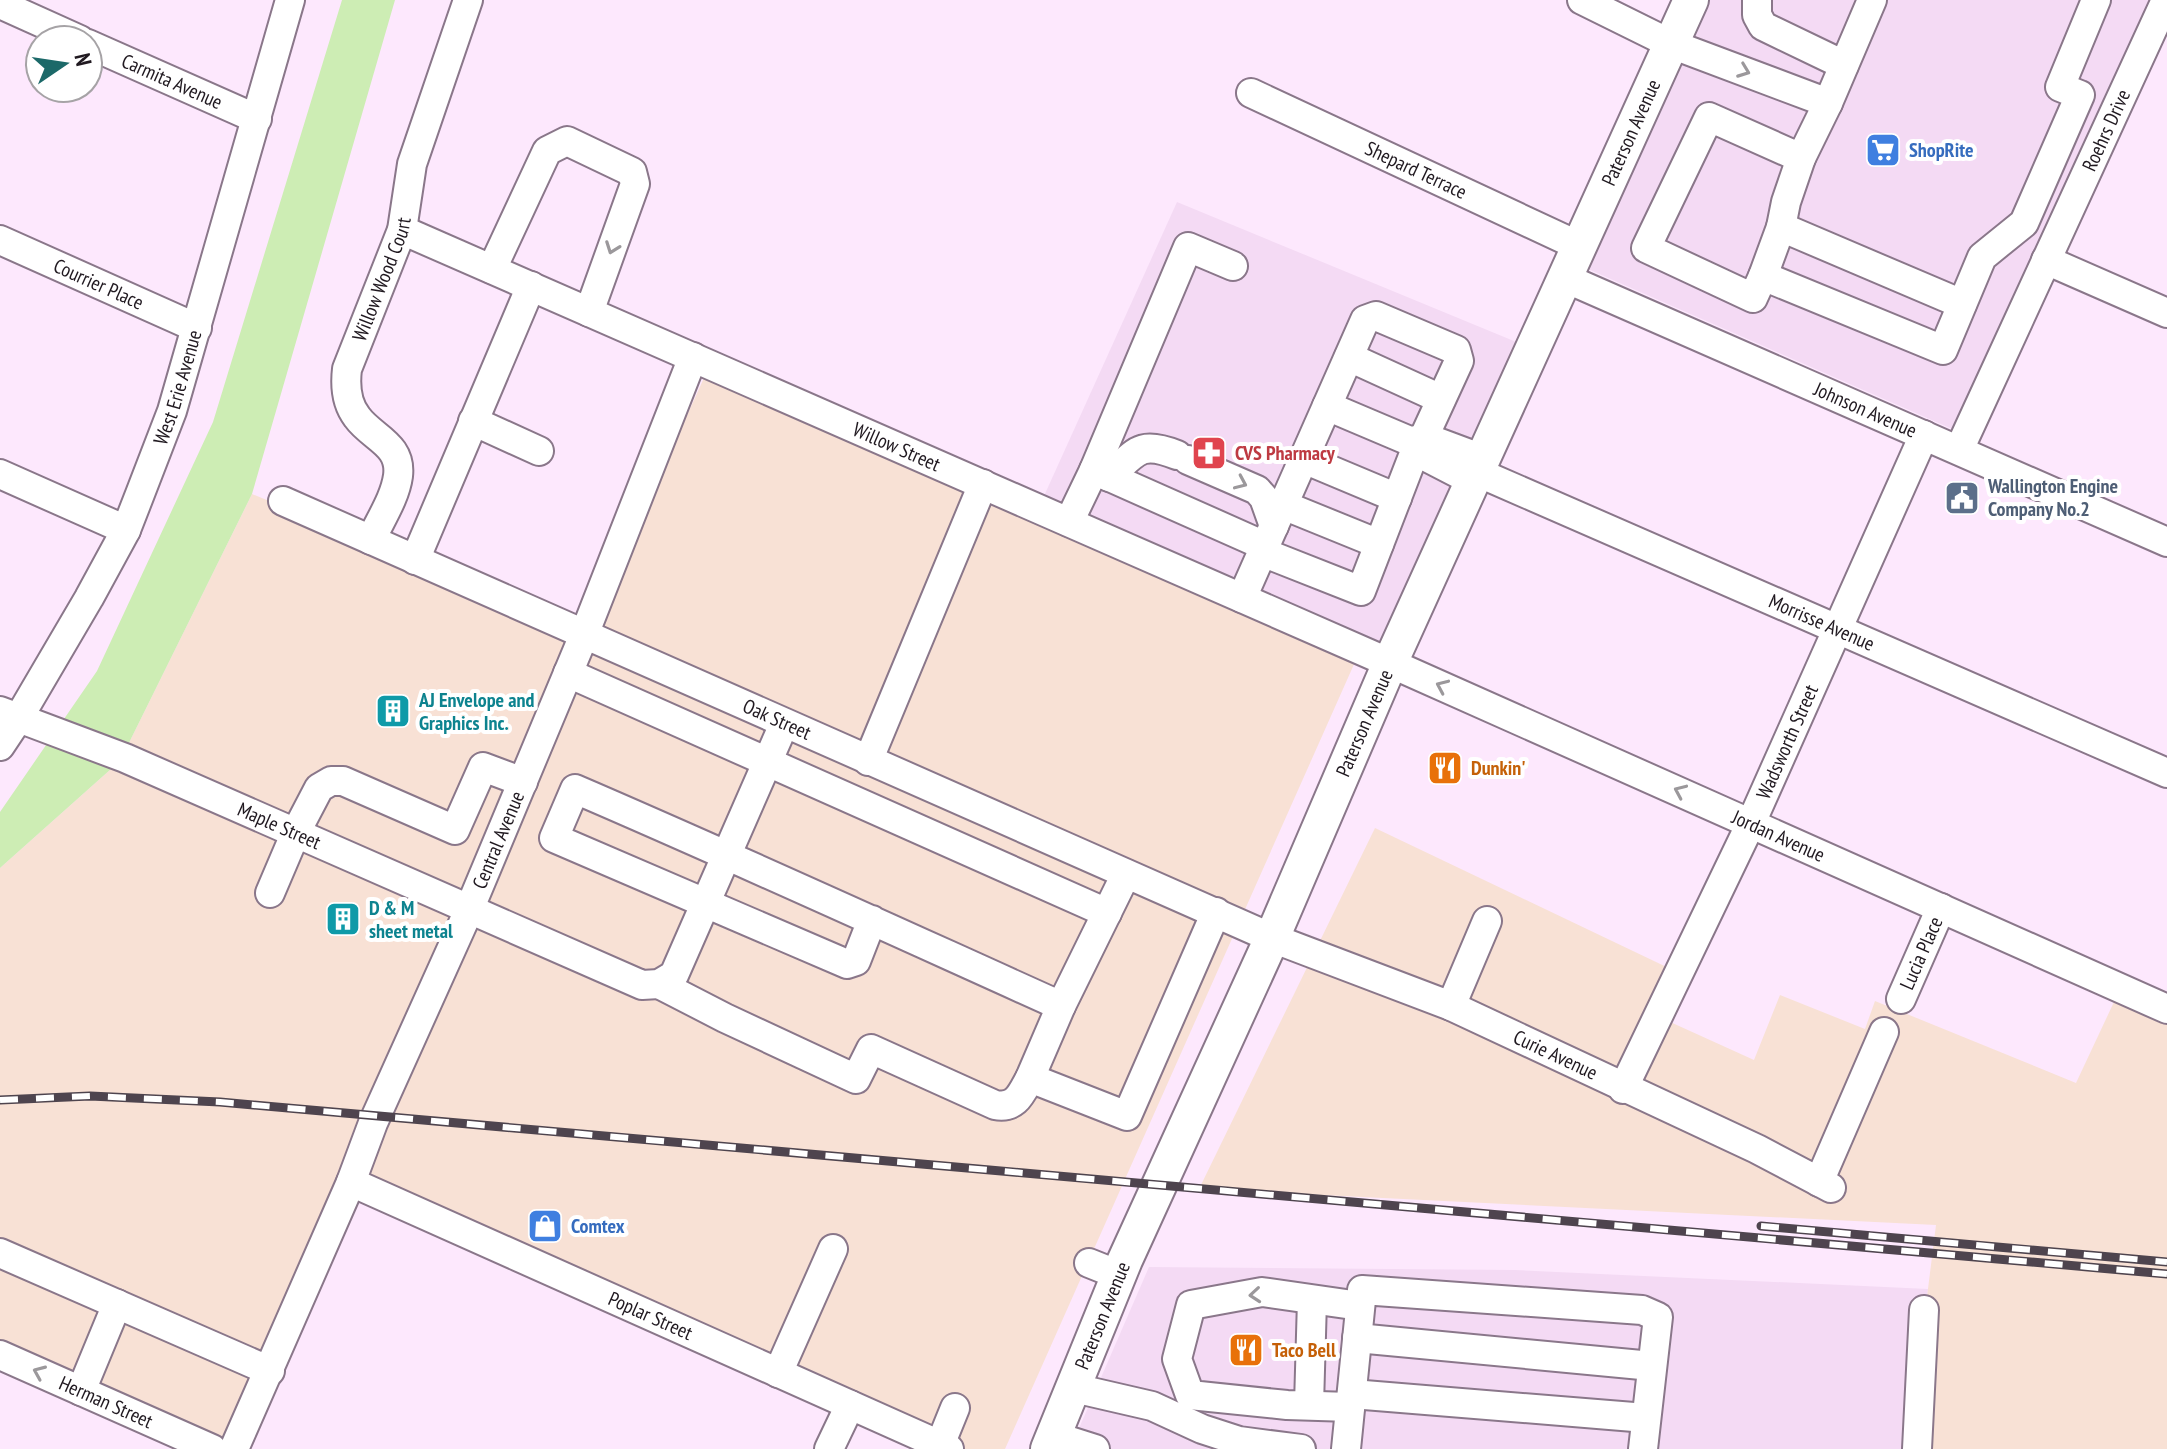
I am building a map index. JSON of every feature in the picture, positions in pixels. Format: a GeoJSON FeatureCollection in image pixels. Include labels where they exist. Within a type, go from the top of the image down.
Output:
{"type":"FeatureCollection","features":[{"type":"Feature","properties":{"kind":"main road","name":"Paterson Avenue"},"geometry":{"type":"LineString","coordinates":[[1051,1442],[1074,1388],[1104,1269],[1272,938],[1390,663],[1691,0]]}},
{"type":"Feature","properties":{"kind":"street","name":"West Erie Avenue"},"geometry":{"type":"LineString","coordinates":[[0,746],[9,715],[126,530],[172,411],[290,0]]}},
{"type":"Feature","properties":{"kind":"street","name":"Willow Wood Court"},"geometry":{"type":"LineString","coordinates":[[371,540],[395,487],[398,462],[393,450],[357,418],[349,404],[345,386],[347,369],[402,230],[412,164],[468,0]]}},
{"type":"Feature","properties":{"kind":"street"},"geometry":{"type":"LineString","coordinates":[[1582,0],[1671,44],[1828,103]]}},
{"type":"Feature","properties":{"kind":"street"},"geometry":{"type":"LineString","coordinates":[[1757,0],[1757,15],[1763,26],[1844,65]]}},
{"type":"Feature","properties":{"kind":"street"},"geometry":{"type":"LineString","coordinates":[[1801,158],[1709,117],[1646,248],[1753,298],[1781,227],[1801,158],[1872,0]]}},
{"type":"Feature","properties":{"kind":"street"},"geometry":{"type":"LineString","coordinates":[[1763,276],[1943,350],[1982,257],[2024,223],[2080,95],[2060,87],[2096,0]]}},
{"type":"Feature","properties":{"kind":"street","name":"Roehrs Drive"},"geometry":{"type":"LineString","coordinates":[[1959,450],[2166,0]]}},
{"type":"Feature","properties":{"kind":"street"},"geometry":{"type":"LineString","coordinates":[[0,4],[44,24]]}},
{"type":"Feature","properties":{"kind":"street","name":"Carmita Avenue"},"geometry":{"type":"LineString","coordinates":[[104,51],[257,119]]}},
{"type":"Feature","properties":{"kind":"street","name":"Shepard Terrace"},"geometry":{"type":"LineString","coordinates":[[1251,93],[1579,246]]}},
{"type":"Feature","properties":{"kind":"street"},"geometry":{"type":"LineString","coordinates":[[492,269],[547,151],[567,141],[632,172],[635,184],[589,312]]}},
{"type":"Feature","properties":{"kind":"street"},"geometry":{"type":"LineString","coordinates":[[1781,227],[1962,304]]}},
{"type":"Feature","properties":{"kind":"street","name":"Willow Street"},"geometry":{"type":"LineString","coordinates":[[402,230],[1390,663]]}},
{"type":"Feature","properties":{"kind":"street","name":"Courrier Place"},"geometry":{"type":"LineString","coordinates":[[0,240],[197,328]]}},
{"type":"Feature","properties":{"kind":"street"},"geometry":{"type":"LineString","coordinates":[[1069,522],[1102,474],[1188,247],[1233,266]]}},
{"type":"Feature","properties":{"kind":"street"},"geometry":{"type":"LineString","coordinates":[[2046,260],[2167,313]]}},
{"type":"Feature","properties":{"kind":"street","name":"Johnson Avenue"},"geometry":{"type":"LineString","coordinates":[[1565,278],[2167,542]]}},
{"type":"Feature","properties":{"kind":"street"},"geometry":{"type":"LineString","coordinates":[[415,560],[531,286]]}},
{"type":"Feature","properties":{"kind":"street"},"geometry":{"type":"LineString","coordinates":[[1102,474],[1136,451],[1158,447],[1257,490],[1264,498],[1271,532],[1361,591],[1417,443],[1459,361],[1456,350],[1376,316],[1365,320],[1304,459],[1271,532],[1242,598]]}},
{"type":"Feature","properties":{"kind":"street","name":"Central Avenue"},"geometry":{"type":"LineString","coordinates":[[234,1449],[523,782],[693,357]]}},
{"type":"Feature","properties":{"kind":"street"},"geometry":{"type":"LineString","coordinates":[[1349,357],[1441,399]]}},
{"type":"Feature","properties":{"kind":"street","name":"Morrisse Avenue"},"geometry":{"type":"LineString","coordinates":[[1327,406],[2167,773]]}},
{"type":"Feature","properties":{"kind":"street"},"geometry":{"type":"LineString","coordinates":[[473,421],[539,451]]}},
{"type":"Feature","properties":{"kind":"street","name":"Wadsworth Street"},"geometry":{"type":"LineString","coordinates":[[1623,1089],[1751,823],[1924,435]]}},
{"type":"Feature","properties":{"kind":"street"},"geometry":{"type":"LineString","coordinates":[[1304,459],[1397,498]]}},
{"type":"Feature","properties":{"kind":"street"},"geometry":{"type":"LineString","coordinates":[[0,474],[126,530]]}},
{"type":"Feature","properties":{"kind":"street"},"geometry":{"type":"LineString","coordinates":[[1102,474],[1271,532],[1379,544]]}},
{"type":"Feature","properties":{"kind":"street"},"geometry":{"type":"LineString","coordinates":[[868,761],[983,484]]}},
{"type":"Feature","properties":{"kind":"street","name":"Oak Street"},"geometry":{"type":"LineString","coordinates":[[283,501],[1272,938]]}},
{"type":"Feature","properties":{"kind":"street","name":"Jordan Avenue"},"geometry":{"type":"LineString","coordinates":[[1390,663],[2167,1009]]}},
{"type":"Feature","properties":{"kind":"street"},"geometry":{"type":"LineString","coordinates":[[568,673],[1107,913]]}},
{"type":"Feature","properties":{"kind":"street","name":"Maple Street"},"geometry":{"type":"LineString","coordinates":[[9,715],[125,758],[642,985],[659,984],[856,1079],[871,1049],[1005,1107],[1016,1102],[1030,1078]]}},
{"type":"Feature","properties":{"kind":"street"},"geometry":{"type":"LineString","coordinates":[[659,984],[674,975],[784,724]]}},
{"type":"Feature","properties":{"kind":"street"},"geometry":{"type":"LineString","coordinates":[[270,893],[319,788],[331,781],[343,781],[455,830],[483,767],[523,782]]}},
{"type":"Feature","properties":{"kind":"street"},"geometry":{"type":"LineString","coordinates":[[872,920],[856,961],[847,964],[554,838],[575,789],[727,855],[872,920],[1061,1006]]}},
{"type":"Feature","properties":{"kind":"street"},"geometry":{"type":"LineString","coordinates":[[1126,874],[1061,1006],[1030,1078],[1127,1116],[1216,912]]}},
{"type":"Feature","properties":{"kind":"street","name":"Lucia Place"},"geometry":{"type":"LineString","coordinates":[[1901,999],[1941,908]]}},
{"type":"Feature","properties":{"kind":"street"},"geometry":{"type":"LineString","coordinates":[[1451,1006],[1487,921]]}},
{"type":"Feature","properties":{"kind":"street","name":"Curie Avenue"},"geometry":{"type":"LineString","coordinates":[[1272,938],[1451,1006],[1757,1149],[1825,1185],[1884,1032]]}},
{"type":"Feature","properties":{"kind":"street","name":"Poplar Street"},"geometry":{"type":"LineString","coordinates":[[351,1182],[944,1447]]}},
{"type":"Feature","properties":{"kind":"street"},"geometry":{"type":"LineString","coordinates":[[778,1373],[833,1249]]}},
{"type":"Feature","properties":{"kind":"street"},"geometry":{"type":"LineString","coordinates":[[0,1253],[270,1371]]}},
{"type":"Feature","properties":{"kind":"street"},"geometry":{"type":"LineString","coordinates":[[1346,1449],[1362,1290],[1642,1310],[1658,1317],[1643,1449]]}},
{"type":"Feature","properties":{"kind":"street"},"geometry":{"type":"LineString","coordinates":[[1360,1306],[1262,1292],[1191,1305],[1177,1359],[1190,1395],[1309,1405],[1351,1400],[1646,1418]]}},
{"type":"Feature","properties":{"kind":"street"},"geometry":{"type":"LineString","coordinates":[[1309,1405],[1312,1300]]}},
{"type":"Feature","properties":{"kind":"street"},"geometry":{"type":"LineString","coordinates":[[81,1391],[117,1304]]}},
{"type":"Feature","properties":{"kind":"street"},"geometry":{"type":"LineString","coordinates":[[1917,1449],[1924,1310]]}},
{"type":"Feature","properties":{"kind":"street"},"geometry":{"type":"LineString","coordinates":[[1357,1338],[1652,1366]]}},
{"type":"Feature","properties":{"kind":"street","name":"Herman Street"},"geometry":{"type":"LineString","coordinates":[[0,1355],[212,1449]]}},
{"type":"Feature","properties":{"kind":"street"},"geometry":{"type":"LineString","coordinates":[[1074,1388],[1152,1406],[1202,1429],[1239,1441],[1301,1449]]}},
{"type":"Feature","properties":{"kind":"street"},"geometry":{"type":"LineString","coordinates":[[829,1449],[850,1405]]}},
{"type":"Feature","properties":{"kind":"street"},"geometry":{"type":"LineString","coordinates":[[944,1447],[955,1408]]}},
{"type":"Feature","properties":{"kind":"street"},"geometry":{"type":"LineString","coordinates":[[1051,1442],[1095,1449]]}},
{"type":"Feature","properties":{"kind":"shaded area"},"geometry":{"type":"Polygon","coordinates":[[[1691,0],[2166,0],[1966,435],[1572,262],[1691,0]]]}},
{"type":"Feature","properties":{"kind":"shaded area"},"geometry":{"type":"Polygon","coordinates":[[[1177,202],[1533,349],[1390,663],[1044,496],[1177,202]]]}},
{"type":"Feature","properties":{"kind":"shaded area"},"geometry":{"type":"Polygon","coordinates":[[[708,369],[1359,653],[1005,1449],[939,1449],[347,1192],[241,1449],[0,1359],[0,868],[120,761],[252,494],[589,632],[708,369]]]}},
{"type":"Feature","properties":{"kind":"shaded area"},"geometry":{"type":"Polygon","coordinates":[[[1375,828],[1677,972],[1657,1016],[1754,1060],[1780,995],[1865,1029],[1875,1001],[2076,1083],[2121,987],[2167,1006],[2167,1449],[1903,1449],[1911,1424],[1936,1225],[1199,1189],[1375,828]]]}},
{"type":"Feature","properties":{"kind":"shaded area"},"geometry":{"type":"Polygon","coordinates":[[[1149,1267],[1515,1270],[1928,1289],[1911,1424],[1903,1449],[1070,1449],[1149,1267]]]}},
{"type":"Feature","properties":{"kind":"green space"},"geometry":{"type":"Polygon","coordinates":[[[342,0],[395,0],[252,494],[120,761],[0,868],[0,812],[97,671],[213,422],[342,0]]]}},
{"type":"Feature","properties":{"kind":"railway"},"geometry":{"type":"LineString","coordinates":[[0,1100],[90,1096],[220,1102],[2167,1274]]}},
{"type":"Feature","properties":{"kind":"railway"},"geometry":{"type":"LineString","coordinates":[[1761,1226],[2167,1262]]}},
{"type":"Feature","properties":{"kind":"place","name":"ShopRite"},"geometry":{"type":"Point","coordinates":[1883,150]}},
{"type":"Feature","properties":{"kind":"place","name":"CVS Pharmacy"},"geometry":{"type":"Point","coordinates":[1209,453]}},
{"type":"Feature","properties":{"kind":"place","name":"Wallington Engine Company No.2"},"geometry":{"type":"Point","coordinates":[1962,498]}},
{"type":"Feature","properties":{"kind":"place","name":"AJ Envelope and Graphics Inc."},"geometry":{"type":"Point","coordinates":[393,711]}},
{"type":"Feature","properties":{"kind":"place","name":"Dunkin'"},"geometry":{"type":"Point","coordinates":[1445,768]}},
{"type":"Feature","properties":{"kind":"place","name":"D & M sheet metal"},"geometry":{"type":"Point","coordinates":[343,919]}},
{"type":"Feature","properties":{"kind":"place","name":"Comtex"},"geometry":{"type":"Point","coordinates":[545,1226]}},
{"type":"Feature","properties":{"kind":"place","name":"Taco Bell"},"geometry":{"type":"Point","coordinates":[1246,1350]}}]}
